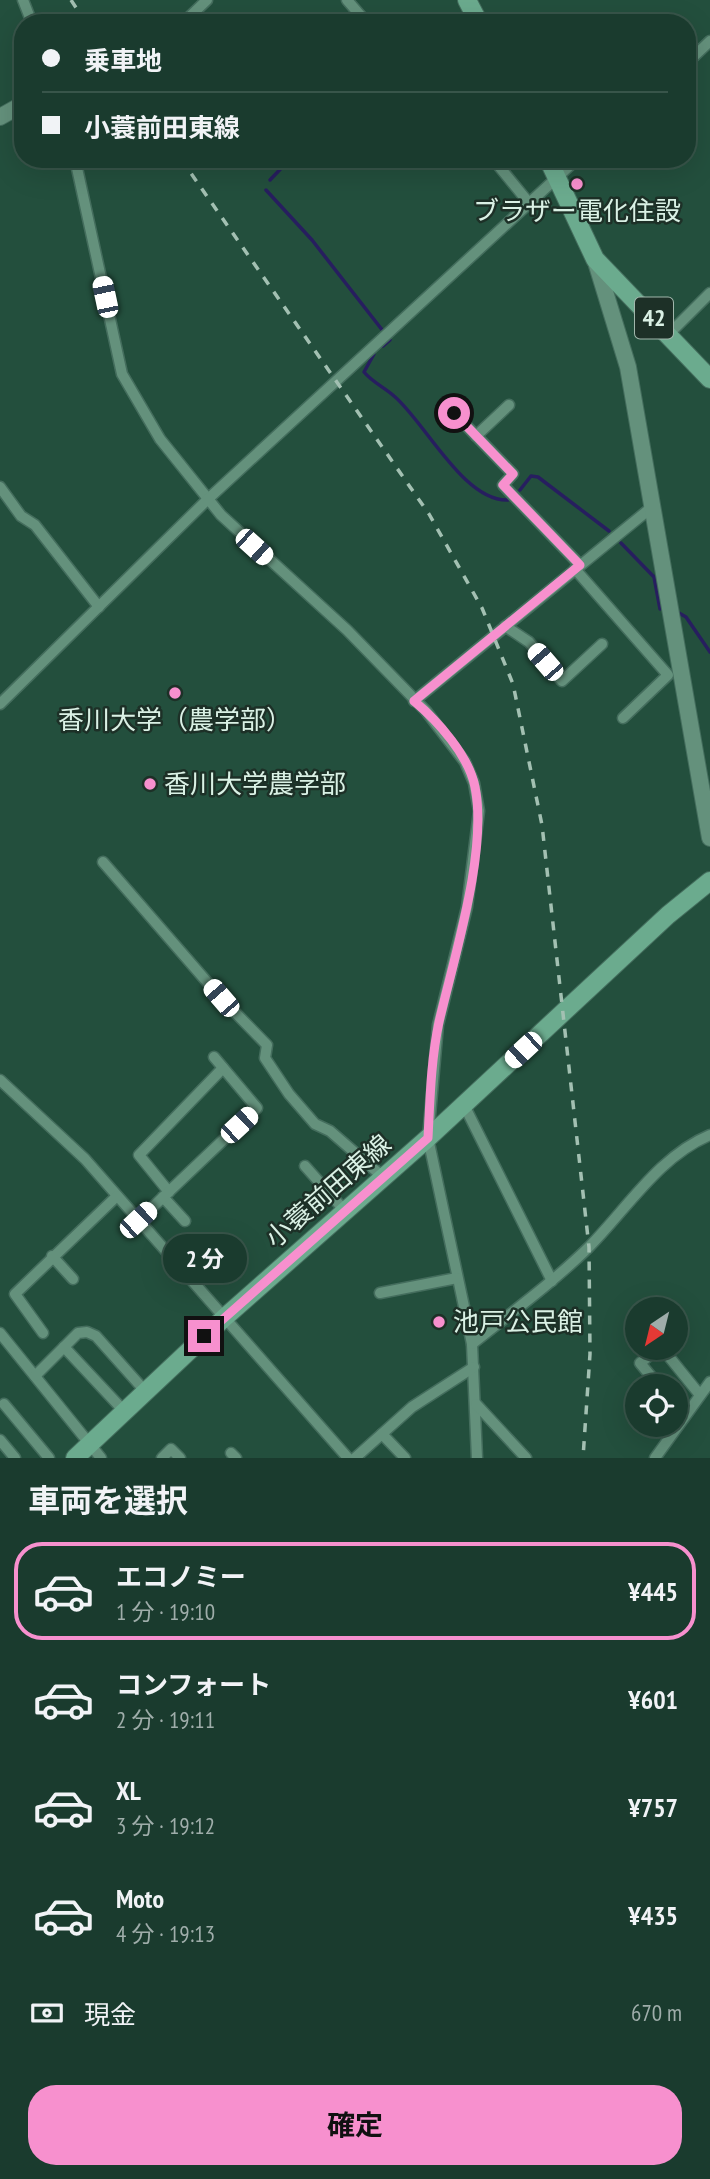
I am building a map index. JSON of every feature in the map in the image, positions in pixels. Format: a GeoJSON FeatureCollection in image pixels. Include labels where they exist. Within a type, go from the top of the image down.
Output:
{"type":"FeatureCollection","features":[{"type":"Feature","properties":{"kind":"main road","name":"42"},"geometry":{"type":"LineString","coordinates":[[552,168],[595,259],[710,379]]}},
{"type":"Feature","properties":{"kind":"main road","name":"小蓑前田東線"},"geometry":{"type":"LineString","coordinates":[[75,1458],[95,1451],[124,1411],[145,1391],[428,1138],[668,915],[710,881]]}},
{"type":"Feature","properties":{"kind":"street"},"geometry":{"type":"LineString","coordinates":[[192,14],[207,0]]}},
{"type":"Feature","properties":{"kind":"street"},"geometry":{"type":"LineString","coordinates":[[347,0],[359,14]]}},
{"type":"Feature","properties":{"kind":"street"},"geometry":{"type":"LineString","coordinates":[[696,54],[710,41]]}},
{"type":"Feature","properties":{"kind":"street"},"geometry":{"type":"LineString","coordinates":[[77,168],[122,374],[160,439],[221,515],[362,645],[426,711],[465,762],[474,783],[479,811],[467,907],[438,1025],[428,1138],[472,1344],[477,1458]]}},
{"type":"Feature","properties":{"kind":"street"},"geometry":{"type":"LineString","coordinates":[[500,168],[529,203]]}},
{"type":"Feature","properties":{"kind":"street"},"geometry":{"type":"LineString","coordinates":[[0,704],[208,499],[567,168]]}},
{"type":"Feature","properties":{"kind":"street"},"geometry":{"type":"LineString","coordinates":[[595,259],[628,367],[652,507],[674,673],[710,838]]}},
{"type":"Feature","properties":{"kind":"street"},"geometry":{"type":"LineString","coordinates":[[669,334],[710,293]]}},
{"type":"Feature","properties":{"kind":"street"},"geometry":{"type":"LineString","coordinates":[[476,436],[509,405]]}},
{"type":"Feature","properties":{"kind":"street"},"geometry":{"type":"LineString","coordinates":[[454,413],[513,474],[503,485],[674,673]]}},
{"type":"Feature","properties":{"kind":"street"},"geometry":{"type":"LineString","coordinates":[[0,487],[21,516],[35,525],[99,607]]}},
{"type":"Feature","properties":{"kind":"street"},"geometry":{"type":"LineString","coordinates":[[414,701],[652,507]]}},
{"type":"Feature","properties":{"kind":"street"},"geometry":{"type":"LineString","coordinates":[[505,626],[529,642],[562,681],[602,643]]}},
{"type":"Feature","properties":{"kind":"street"},"geometry":{"type":"LineString","coordinates":[[623,718],[674,673]]}},
{"type":"Feature","properties":{"kind":"street"},"geometry":{"type":"LineString","coordinates":[[103,862],[221,998],[267,1045],[265,1058],[289,1094],[315,1124],[330,1131],[383,1177]]}},
{"type":"Feature","properties":{"kind":"street"},"geometry":{"type":"LineString","coordinates":[[138,1220],[257,1108],[214,1057]]}},
{"type":"Feature","properties":{"kind":"street"},"geometry":{"type":"LineString","coordinates":[[185,1221],[139,1156],[223,1068]]}},
{"type":"Feature","properties":{"kind":"street"},"geometry":{"type":"LineString","coordinates":[[0,1080],[85,1159],[347,1458]]}},
{"type":"Feature","properties":{"kind":"street"},"geometry":{"type":"LineString","coordinates":[[464,1105],[552,1281]]}},
{"type":"Feature","properties":{"kind":"street"},"geometry":{"type":"LineString","coordinates":[[472,1344],[552,1281],[589,1247],[667,1164],[685,1149],[710,1135]]}},
{"type":"Feature","properties":{"kind":"street"},"geometry":{"type":"LineString","coordinates":[[305,1166],[345,1211]]}},
{"type":"Feature","properties":{"kind":"street"},"geometry":{"type":"LineString","coordinates":[[43,1333],[15,1294],[117,1196]]}},
{"type":"Feature","properties":{"kind":"street"},"geometry":{"type":"LineString","coordinates":[[52,1256],[74,1279]]}},
{"type":"Feature","properties":{"kind":"street"},"geometry":{"type":"LineString","coordinates":[[380,1293],[457,1278]]}},
{"type":"Feature","properties":{"kind":"street"},"geometry":{"type":"LineString","coordinates":[[35,1376],[78,1333],[87,1332],[96,1336],[145,1391]]}},
{"type":"Feature","properties":{"kind":"street"},"geometry":{"type":"LineString","coordinates":[[0,1333],[95,1451]]}},
{"type":"Feature","properties":{"kind":"street"},"geometry":{"type":"LineString","coordinates":[[64,1348],[124,1411]]}},
{"type":"Feature","properties":{"kind":"street"},"geometry":{"type":"LineString","coordinates":[[644,1360],[640,1363],[649,1374]]}},
{"type":"Feature","properties":{"kind":"street"},"geometry":{"type":"LineString","coordinates":[[671,1360],[700,1395]]}},
{"type":"Feature","properties":{"kind":"street"},"geometry":{"type":"LineString","coordinates":[[355,1458],[412,1407],[474,1367]]}},
{"type":"Feature","properties":{"kind":"street"},"geometry":{"type":"LineString","coordinates":[[688,1411],[710,1381]]}},
{"type":"Feature","properties":{"kind":"street"},"geometry":{"type":"LineString","coordinates":[[476,1404],[527,1458]]}},
{"type":"Feature","properties":{"kind":"street"},"geometry":{"type":"LineString","coordinates":[[4,1405],[49,1458]]}},
{"type":"Feature","properties":{"kind":"street"},"geometry":{"type":"LineString","coordinates":[[382,1434],[405,1458]]}},
{"type":"Feature","properties":{"kind":"street"},"geometry":{"type":"LineString","coordinates":[[655,1458],[670,1437]]}},
{"type":"Feature","properties":{"kind":"street"},"geometry":{"type":"LineString","coordinates":[[0,1440],[16,1458]]}},
{"type":"Feature","properties":{"kind":"street"},"geometry":{"type":"LineString","coordinates":[[162,1458],[171,1450],[180,1458]]}},
{"type":"Feature","properties":{"kind":"waterway"},"geometry":{"type":"LineString","coordinates":[[270,180],[281,168]]}},
{"type":"Feature","properties":{"kind":"waterway"},"geometry":{"type":"LineString","coordinates":[[266,190],[312,240],[383,331]]}},
{"type":"Feature","properties":{"kind":"waterway"},"geometry":{"type":"LineString","coordinates":[[383,346],[390,340]]}},
{"type":"Feature","properties":{"kind":"waterway"},"geometry":{"type":"LineString","coordinates":[[374,354],[364,372],[367,376],[406,408],[461,475],[492,497],[508,500]]}},
{"type":"Feature","properties":{"kind":"waterway"},"geometry":{"type":"LineString","coordinates":[[520,490],[531,476],[538,477],[609,531]]}},
{"type":"Feature","properties":{"kind":"waterway"},"geometry":{"type":"LineString","coordinates":[[621,543],[654,577],[660,609]]}},
{"type":"Feature","properties":{"kind":"waterway"},"geometry":{"type":"LineString","coordinates":[[679,613],[686,617],[710,652]]}},
{"type":"Feature","properties":{"kind":"railway"},"geometry":{"type":"LineString","coordinates":[[71,0],[80,14]]}},
{"type":"Feature","properties":{"kind":"railway"},"geometry":{"type":"LineString","coordinates":[[187,168],[429,514],[482,608],[513,684],[542,825],[589,1247],[590,1354],[583,1458]]}},
{"type":"Feature","properties":{"kind":"place","name":"ブラザー電化住設"},"geometry":{"type":"Point","coordinates":[577,184]}},
{"type":"Feature","properties":{"kind":"place","name":"香川大学（農学部）"},"geometry":{"type":"Point","coordinates":[175,693]}},
{"type":"Feature","properties":{"kind":"place","name":"香川大学農学部"},"geometry":{"type":"Point","coordinates":[150,784]}},
{"type":"Feature","properties":{"kind":"place","name":"池戸公民館"},"geometry":{"type":"Point","coordinates":[439,1322]}},
{"type":"Feature","properties":{"kind":"route"},"geometry":{"type":"LineString","coordinates":[[204,1336],[428,1138],[430,1090],[438,1025],[467,907],[479,811],[474,783],[465,762],[426,711],[414,701],[580,565],[503,485],[513,474],[454,413]]}}]}
